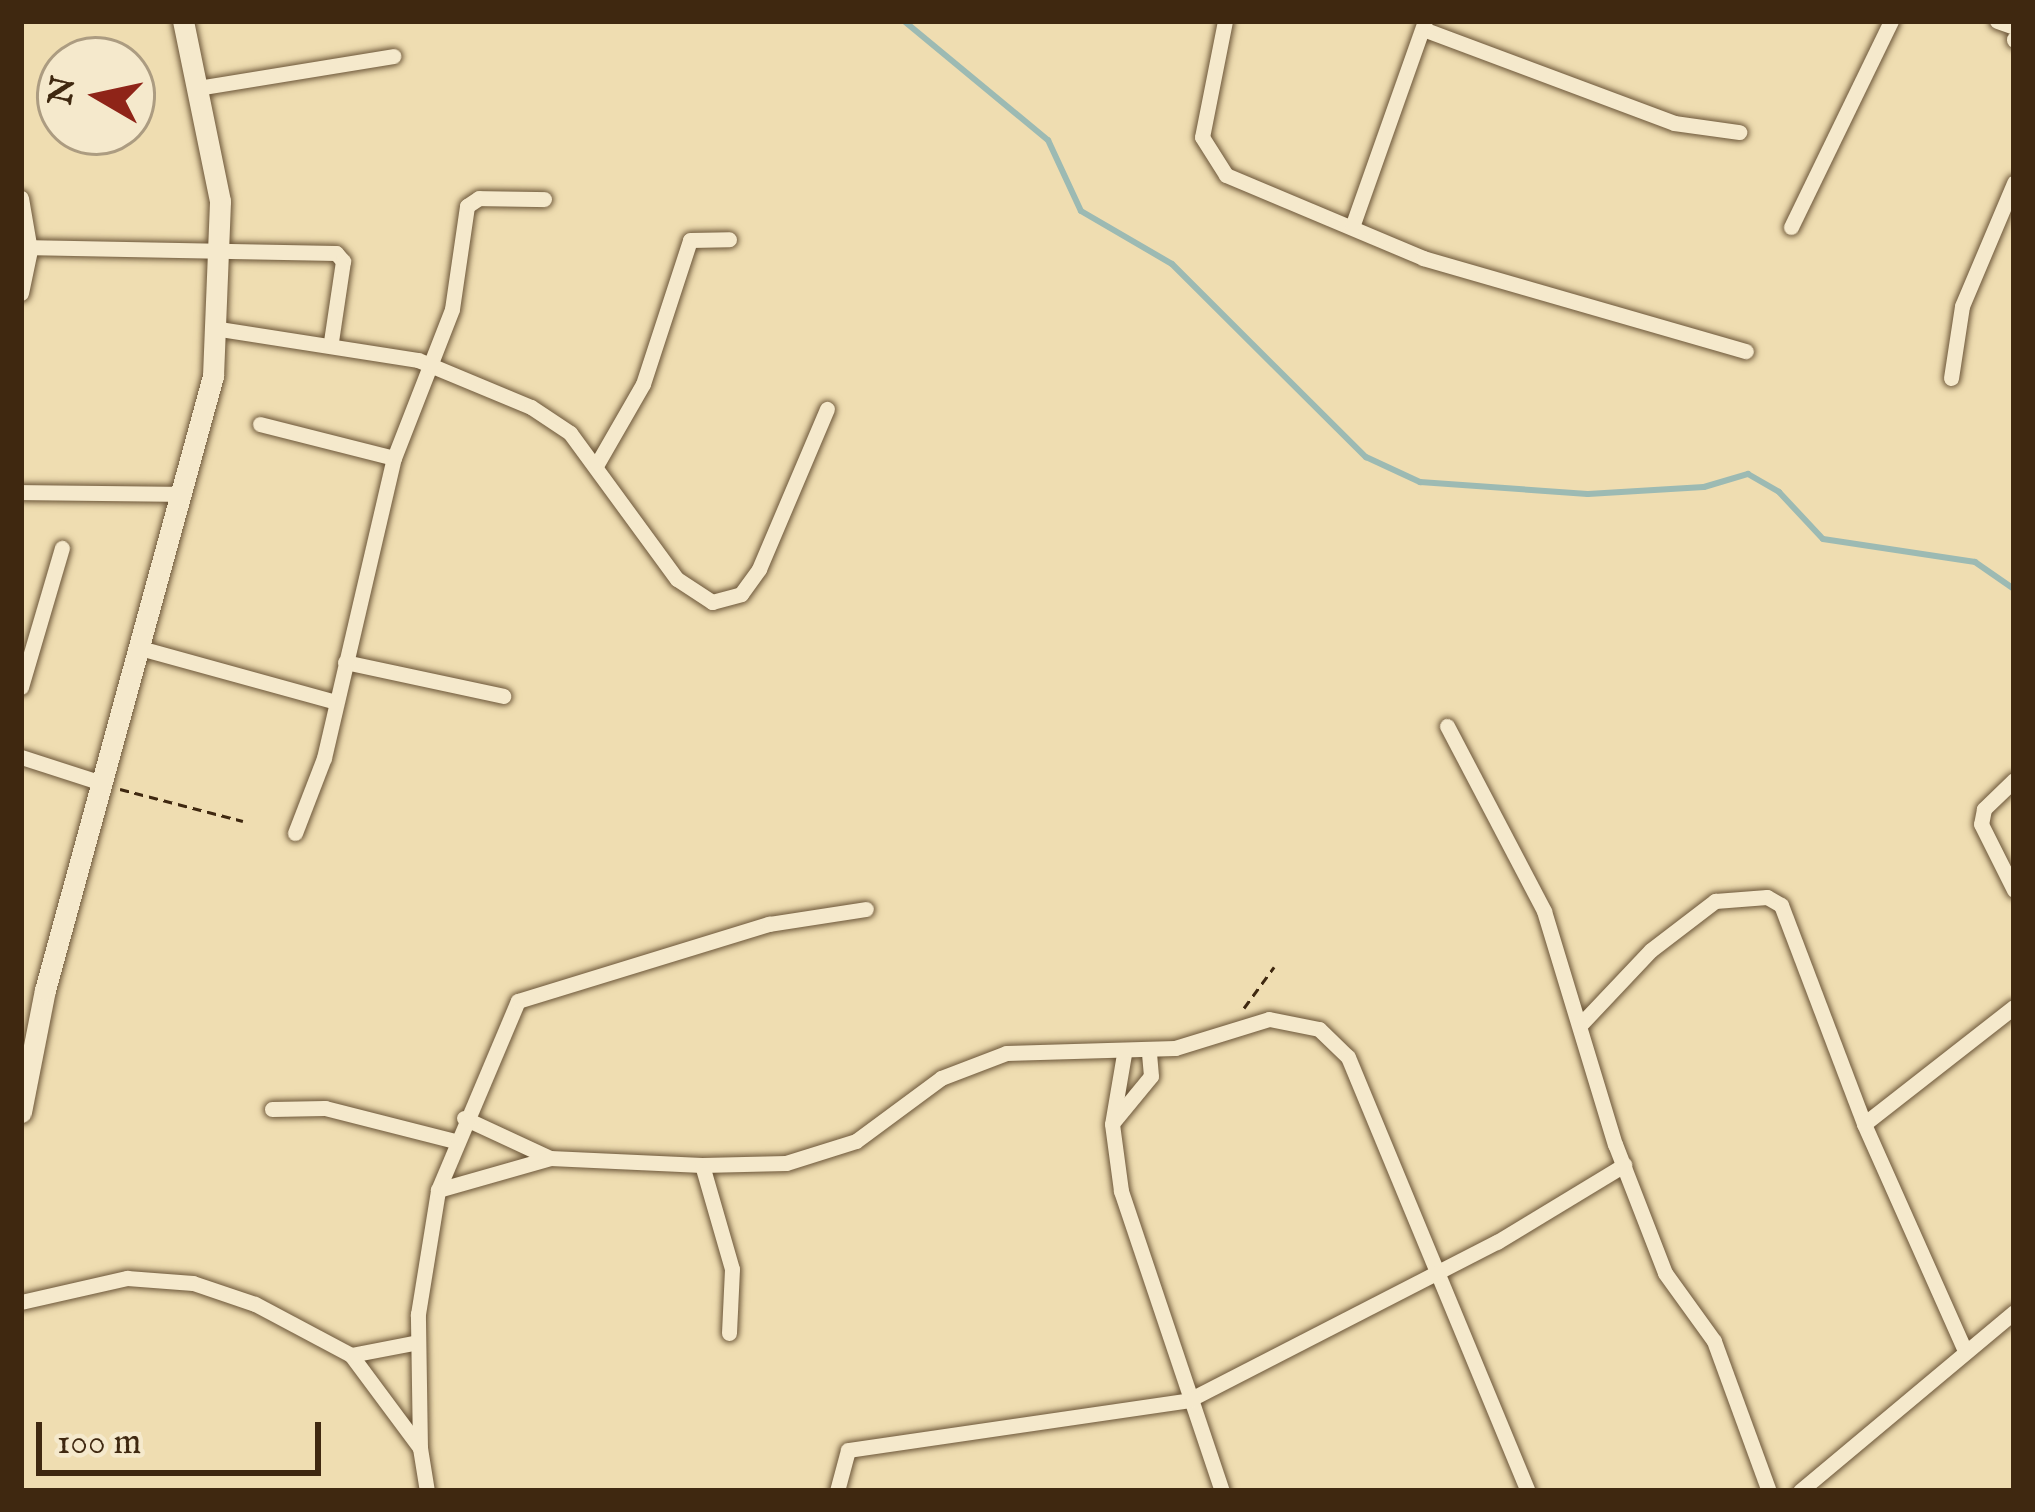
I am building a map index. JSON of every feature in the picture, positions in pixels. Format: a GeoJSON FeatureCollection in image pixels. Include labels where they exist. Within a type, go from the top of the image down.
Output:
{"type":"FeatureCollection","features":[{"type":"Feature","properties":{"kind":"street"},"geometry":{"type":"LineString","coordinates":[[21,1112],[102,783],[182,494],[220,329],[222,245],[183,21]]}},
{"type":"Feature","properties":{"kind":"street"},"geometry":{"type":"LineString","coordinates":[[1225,21],[1202,119],[1213,163],[1352,227],[1514,287],[1746,351]]}},
{"type":"Feature","properties":{"kind":"street"},"geometry":{"type":"LineString","coordinates":[[1791,227],[1891,21]]}},
{"type":"Feature","properties":{"kind":"street"},"geometry":{"type":"LineString","coordinates":[[1996,21],[2014,27]]}},
{"type":"Feature","properties":{"kind":"street"},"geometry":{"type":"LineString","coordinates":[[1352,227],[1424,25],[1674,123],[1738,132]]}},
{"type":"Feature","properties":{"kind":"street"},"geometry":{"type":"LineString","coordinates":[[198,88],[393,56]]}},
{"type":"Feature","properties":{"kind":"street"},"geometry":{"type":"LineString","coordinates":[[1951,378],[1962,306],[2014,183]]}},
{"type":"Feature","properties":{"kind":"street"},"geometry":{"type":"LineString","coordinates":[[21,198],[26,248],[21,293]]}},
{"type":"Feature","properties":{"kind":"street"},"geometry":{"type":"LineString","coordinates":[[295,833],[324,758],[333,700],[394,458],[452,309],[467,206],[544,199]]}},
{"type":"Feature","properties":{"kind":"street"},"geometry":{"type":"LineString","coordinates":[[597,464],[643,384],[690,240],[729,239]]}},
{"type":"Feature","properties":{"kind":"street"},"geometry":{"type":"LineString","coordinates":[[26,248],[222,245],[340,256],[331,341]]}},
{"type":"Feature","properties":{"kind":"street"},"geometry":{"type":"LineString","coordinates":[[220,329],[331,341],[431,364],[531,407],[570,433],[677,579],[712,602],[728,603],[759,569],[827,409]]}},
{"type":"Feature","properties":{"kind":"street"},"geometry":{"type":"LineString","coordinates":[[260,424],[394,458]]}},
{"type":"Feature","properties":{"kind":"street"},"geometry":{"type":"LineString","coordinates":[[21,492],[182,494]]}},
{"type":"Feature","properties":{"kind":"street"},"geometry":{"type":"LineString","coordinates":[[21,687],[62,548]]}},
{"type":"Feature","properties":{"kind":"street"},"geometry":{"type":"LineString","coordinates":[[140,648],[333,700]]}},
{"type":"Feature","properties":{"kind":"street"},"geometry":{"type":"LineString","coordinates":[[345,662],[503,696]]}},
{"type":"Feature","properties":{"kind":"street"},"geometry":{"type":"LineString","coordinates":[[1447,726],[1544,910],[1624,1165],[1665,1273],[1714,1341],[1769,1491]]}},
{"type":"Feature","properties":{"kind":"street"},"geometry":{"type":"LineString","coordinates":[[21,757],[102,783]]}},
{"type":"Feature","properties":{"kind":"street"},"geometry":{"type":"LineString","coordinates":[[2014,780],[1984,809],[1982,824],[2014,890]]}},
{"type":"Feature","properties":{"kind":"street"},"geometry":{"type":"LineString","coordinates":[[1580,1024],[1651,950],[1714,901],[1767,897],[1780,905],[1864,1124],[1965,1351]]}},
{"type":"Feature","properties":{"kind":"street"},"geometry":{"type":"LineString","coordinates":[[427,1491],[420,1448],[418,1342],[424,1243],[454,1141],[518,1001],[536,989],[769,924],[866,909]]}},
{"type":"Feature","properties":{"kind":"street"},"geometry":{"type":"LineString","coordinates":[[1864,1124],[2014,1006]]}},
{"type":"Feature","properties":{"kind":"street"},"geometry":{"type":"LineString","coordinates":[[438,1190],[550,1158],[702,1165],[786,1163],[856,1141],[941,1078],[1006,1053],[1124,1054],[1234,1025],[1294,1020],[1334,1039],[1438,1268],[1528,1491]]}},
{"type":"Feature","properties":{"kind":"street"},"geometry":{"type":"LineString","coordinates":[[1112,1124],[1151,1076],[1148,1051]]}},
{"type":"Feature","properties":{"kind":"street"},"geometry":{"type":"LineString","coordinates":[[1124,1054],[1112,1124],[1121,1191],[1222,1491]]}},
{"type":"Feature","properties":{"kind":"street"},"geometry":{"type":"LineString","coordinates":[[272,1109],[325,1108],[454,1141]]}},
{"type":"Feature","properties":{"kind":"street"},"geometry":{"type":"LineString","coordinates":[[464,1118],[550,1158]]}},
{"type":"Feature","properties":{"kind":"street"},"geometry":{"type":"LineString","coordinates":[[702,1165],[732,1269],[729,1333]]}},
{"type":"Feature","properties":{"kind":"street"},"geometry":{"type":"LineString","coordinates":[[837,1491],[848,1450],[1189,1400],[1438,1268],[1497,1242],[1624,1165]]}},
{"type":"Feature","properties":{"kind":"street"},"geometry":{"type":"LineString","coordinates":[[21,1302],[127,1278],[193,1282],[255,1304],[351,1355],[420,1448]]}},
{"type":"Feature","properties":{"kind":"street"},"geometry":{"type":"LineString","coordinates":[[1800,1491],[2014,1312]]}},
{"type":"Feature","properties":{"kind":"street"},"geometry":{"type":"LineString","coordinates":[[351,1355],[418,1342]]}},
{"type":"Feature","properties":{"kind":"path"},"geometry":{"type":"LineString","coordinates":[[102,783],[244,821]]}},
{"type":"Feature","properties":{"kind":"path"},"geometry":{"type":"LineString","coordinates":[[1234,1025],[1274,967]]}},
{"type":"Feature","properties":{"kind":"waterway"},"geometry":{"type":"LineString","coordinates":[[904,21],[1048,140],[1081,211],[1172,264],[1366,457],[1420,482],[1588,494],[1704,487],[1748,474],[1779,492],[1823,539],[1975,562],[2014,589]]}}]}
